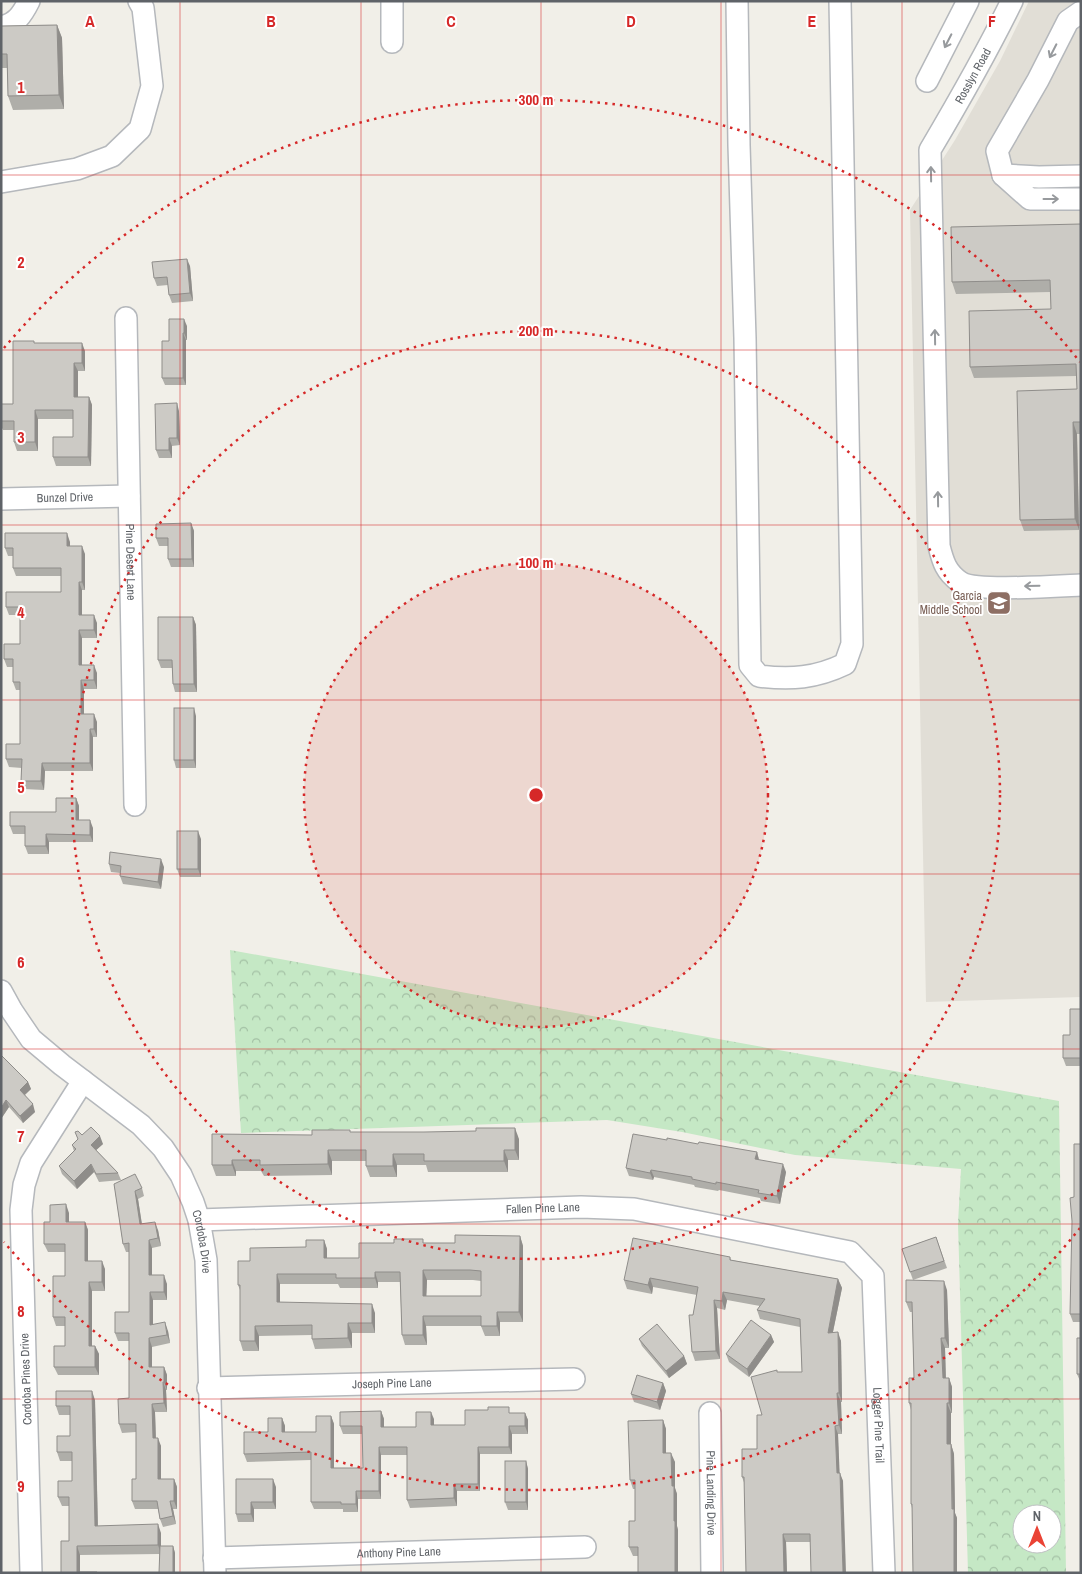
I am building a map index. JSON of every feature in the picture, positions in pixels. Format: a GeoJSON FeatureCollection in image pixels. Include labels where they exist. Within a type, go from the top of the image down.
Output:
{"type":"FeatureCollection","features":[{"type":"Feature","properties":{"kind":"street"},"geometry":{"type":"LineString","coordinates":[[1,27],[12,24],[25,9],[29,1]]}},
{"type":"Feature","properties":{"kind":"street"},"geometry":{"type":"LineString","coordinates":[[1,182],[77,169],[112,156],[140,130],[152,86],[143,8],[139,1]]}},
{"type":"Feature","properties":{"kind":"street"},"geometry":{"type":"LineString","coordinates":[[392,1],[392,42]]}},
{"type":"Feature","properties":{"kind":"street"},"geometry":{"type":"LineString","coordinates":[[737,1],[750,665],[760,676],[776,678],[806,678],[828,672],[845,664],[852,644],[840,1]]}},
{"type":"Feature","properties":{"kind":"street"},"geometry":{"type":"LineString","coordinates":[[927,81],[968,1]]}},
{"type":"Feature","properties":{"kind":"street","name":"Rosslyn Road"},"geometry":{"type":"LineString","coordinates":[[1012,1],[963,94],[930,150],[939,546],[945,567],[961,583],[982,588],[1081,585]]}},
{"type":"Feature","properties":{"kind":"street"},"geometry":{"type":"LineString","coordinates":[[1081,12],[1068,21],[1038,80],[997,150],[1003,175],[1030,199],[1081,199]]}},
{"type":"Feature","properties":{"kind":"street"},"geometry":{"type":"LineString","coordinates":[[1003,175],[1039,177],[1081,176]]}},
{"type":"Feature","properties":{"kind":"street","name":"Pine Desert Lane"},"geometry":{"type":"LineString","coordinates":[[126,318],[135,805]]}},
{"type":"Feature","properties":{"kind":"street","name":"Bunzel Drive"},"geometry":{"type":"LineString","coordinates":[[1,499],[129,496]]}},
{"type":"Feature","properties":{"kind":"street","name":"Cordoba Drive"},"geometry":{"type":"LineString","coordinates":[[1,991],[31,1039],[141,1125],[164,1148],[181,1175],[199,1220],[206,1260],[208,1388],[215,1565]]}},
{"type":"Feature","properties":{"kind":"street","name":"Cordoba Pines Drive"},"geometry":{"type":"LineString","coordinates":[[31,1573],[21,1210],[24,1185],[31,1163],[83,1081]]}},
{"type":"Feature","properties":{"kind":"street","name":"Fallen Pine Lane"},"geometry":{"type":"LineString","coordinates":[[199,1220],[581,1207],[634,1209],[850,1252],[872,1276]]}},
{"type":"Feature","properties":{"kind":"street","name":"Logger Pine Trail"},"geometry":{"type":"LineString","coordinates":[[872,1276],[884,1573]]}},
{"type":"Feature","properties":{"kind":"street","name":"Joseph Pine Lane"},"geometry":{"type":"LineString","coordinates":[[208,1388],[574,1379]]}},
{"type":"Feature","properties":{"kind":"street","name":"Pine Landing Drive"},"geometry":{"type":"LineString","coordinates":[[710,1412],[712,1573]]}},
{"type":"Feature","properties":{"kind":"street","name":"Anthony Pine Lane"},"geometry":{"type":"LineString","coordinates":[[215,1565],[585,1547]]}},
{"type":"Feature","properties":{"kind":"shaded area","name":"Garcia Middle School"},"geometry":{"type":"Polygon","coordinates":[[[1029,1],[1081,1],[1081,997],[926,1002],[910,210],[955,140],[1000,61],[1029,1]]]}},
{"type":"Feature","properties":{"kind":"green space"},"geometry":{"type":"Polygon","coordinates":[[[230,950],[1059,1101],[1066,1573],[968,1573],[958,1223],[961,1169],[795,1155],[682,1132],[607,1120],[241,1133],[230,950]]]}},
{"type":"Feature","properties":{"kind":"building"},"geometry":{"type":"Polygon","coordinates":[[[57,25],[59,95],[8,96],[7,54],[1,54],[1,26],[57,25]]]}},
{"type":"Feature","properties":{"kind":"building"},"geometry":{"type":"Polygon","coordinates":[[[1081,224],[1081,422],[1073,422],[1075,519],[1020,520],[1017,391],[1077,389],[1076,364],[970,367],[969,311],[1051,309],[1050,280],[952,282],[951,227],[1081,224]]]}},
{"type":"Feature","properties":{"kind":"building"},"geometry":{"type":"Polygon","coordinates":[[[187,259],[190,293],[169,295],[167,277],[154,278],[152,262],[187,259]]]}},
{"type":"Feature","properties":{"kind":"building"},"geometry":{"type":"Polygon","coordinates":[[[169,319],[184,319],[183,378],[162,378],[162,341],[169,341],[169,319]]]}},
{"type":"Feature","properties":{"kind":"building"},"geometry":{"type":"Polygon","coordinates":[[[13,341],[82,343],[82,363],[74,363],[74,397],[89,397],[88,457],[53,457],[53,437],[73,437],[73,410],[35,410],[35,442],[14,442],[14,421],[1,421],[1,404],[13,404],[13,341]]]}},
{"type":"Feature","properties":{"kind":"building"},"geometry":{"type":"Polygon","coordinates":[[[177,403],[177,438],[169,438],[169,450],[156,450],[155,404],[177,403]]]}},
{"type":"Feature","properties":{"kind":"building"},"geometry":{"type":"Polygon","coordinates":[[[191,523],[192,559],[168,559],[168,538],[156,538],[156,524],[191,523]]]}},
{"type":"Feature","properties":{"kind":"building"},"geometry":{"type":"Polygon","coordinates":[[[5,533],[67,533],[67,546],[82,546],[82,582],[79,582],[79,615],[94,615],[94,630],[79,630],[79,665],[94,665],[94,680],[81,680],[81,714],[94,714],[94,729],[90,729],[90,763],[42,763],[41,781],[21,781],[22,759],[6,759],[6,744],[20,744],[20,682],[13,682],[13,659],[4,659],[4,644],[20,644],[20,607],[6,607],[6,592],[61,592],[61,568],[13,568],[13,548],[5,548],[5,533]]]}},
{"type":"Feature","properties":{"kind":"building"},"geometry":{"type":"Polygon","coordinates":[[[158,617],[193,617],[194,684],[173,684],[172,660],[158,660],[158,617]]]}},
{"type":"Feature","properties":{"kind":"building"},"geometry":{"type":"Polygon","coordinates":[[[174,708],[194,708],[194,760],[174,760],[174,708]]]}},
{"type":"Feature","properties":{"kind":"building"},"geometry":{"type":"Polygon","coordinates":[[[56,798],[76,798],[76,820],[90,820],[90,835],[46,834],[46,846],[25,846],[25,826],[10,826],[10,812],[56,812],[56,798]]]}},
{"type":"Feature","properties":{"kind":"building"},"geometry":{"type":"Polygon","coordinates":[[[177,831],[198,831],[198,869],[177,869],[177,831]]]}},
{"type":"Feature","properties":{"kind":"building"},"geometry":{"type":"Polygon","coordinates":[[[110,852],[161,859],[158,882],[120,876],[121,866],[109,864],[110,852]]]}},
{"type":"Feature","properties":{"kind":"building"},"geometry":{"type":"Polygon","coordinates":[[[1070,1009],[1081,1009],[1081,1058],[1063,1058],[1063,1035],[1070,1035],[1070,1009]]]}},
{"type":"Feature","properties":{"kind":"building"},"geometry":{"type":"Polygon","coordinates":[[[1,1055],[28,1082],[20,1090],[33,1104],[20,1116],[6,1100],[1,1108],[1,1055]]]}},
{"type":"Feature","properties":{"kind":"building"},"geometry":{"type":"Polygon","coordinates":[[[91,1127],[100,1136],[91,1145],[118,1173],[96,1174],[91,1164],[74,1181],[59,1166],[76,1149],[72,1145],[78,1139],[75,1132],[78,1131],[82,1135],[91,1127]]]}},
{"type":"Feature","properties":{"kind":"building"},"geometry":{"type":"Polygon","coordinates":[[[476,1128],[515,1128],[515,1150],[504,1150],[504,1161],[424,1161],[424,1154],[393,1154],[393,1166],[366,1166],[366,1150],[328,1150],[328,1164],[260,1165],[260,1160],[232,1160],[232,1165],[212,1165],[212,1134],[312,1135],[312,1130],[424,1132],[476,1131],[476,1128]]]}},
{"type":"Feature","properties":{"kind":"building"},"geometry":{"type":"Polygon","coordinates":[[[633,1134],[698,1144],[699,1142],[757,1152],[755,1159],[783,1164],[777,1196],[758,1193],[759,1190],[692,1179],[692,1177],[651,1170],[650,1173],[626,1168],[633,1134]]]}},
{"type":"Feature","properties":{"kind":"building"},"geometry":{"type":"Polygon","coordinates":[[[1074,1144],[1081,1144],[1081,1314],[1070,1314],[1072,1221],[1070,1198],[1074,1197],[1074,1144]]]}},
{"type":"Feature","properties":{"kind":"building"},"geometry":{"type":"Polygon","coordinates":[[[135,1174],[142,1188],[135,1191],[140,1224],[155,1222],[158,1238],[149,1240],[149,1275],[164,1275],[164,1292],[150,1292],[150,1325],[165,1322],[167,1335],[149,1338],[149,1367],[164,1367],[164,1403],[152,1404],[153,1438],[158,1438],[158,1479],[174,1479],[174,1501],[170,1501],[173,1516],[160,1519],[157,1501],[132,1501],[132,1479],[136,1479],[136,1424],[119,1424],[118,1399],[129,1398],[129,1333],[115,1333],[115,1312],[129,1312],[129,1243],[123,1244],[114,1184],[135,1174]]]}},
{"type":"Feature","properties":{"kind":"building"},"geometry":{"type":"Polygon","coordinates":[[[66,1204],[66,1222],[85,1222],[85,1261],[102,1261],[102,1282],[89,1282],[89,1346],[95,1346],[95,1367],[54,1367],[54,1346],[65,1346],[65,1317],[53,1317],[53,1276],[65,1276],[65,1244],[44,1244],[44,1222],[50,1222],[50,1205],[66,1204]]]}},
{"type":"Feature","properties":{"kind":"building"},"geometry":{"type":"Polygon","coordinates":[[[455,1235],[520,1236],[519,1312],[497,1312],[497,1326],[481,1326],[481,1316],[423,1316],[423,1335],[402,1335],[400,1272],[375,1272],[375,1278],[336,1278],[336,1274],[277,1274],[277,1302],[372,1304],[372,1323],[348,1323],[348,1338],[312,1339],[312,1325],[255,1326],[255,1341],[240,1341],[238,1261],[250,1261],[250,1248],[306,1247],[306,1240],[324,1240],[324,1258],[359,1258],[359,1243],[394,1243],[394,1239],[423,1239],[423,1243],[455,1243],[455,1235]],[[423,1270],[423,1296],[481,1296],[481,1271],[423,1270]]]}},
{"type":"Feature","properties":{"kind":"building"},"geometry":{"type":"Polygon","coordinates":[[[936,1237],[944,1261],[910,1272],[902,1249],[936,1237]]]}},
{"type":"Feature","properties":{"kind":"building"},"geometry":{"type":"Polygon","coordinates":[[[633,1238],[730,1257],[730,1260],[838,1279],[828,1333],[838,1332],[839,1393],[837,1393],[839,1425],[835,1426],[837,1473],[840,1473],[843,1573],[811,1573],[810,1534],[783,1534],[784,1573],[746,1573],[742,1449],[757,1449],[757,1415],[762,1415],[751,1377],[777,1370],[777,1372],[802,1372],[800,1319],[757,1310],[765,1299],[723,1292],[722,1301],[714,1300],[716,1351],[692,1352],[689,1315],[693,1315],[698,1287],[650,1278],[648,1285],[624,1280],[633,1238]]]}},
{"type":"Feature","properties":{"kind":"building"},"geometry":{"type":"Polygon","coordinates":[[[906,1280],[944,1281],[945,1338],[941,1338],[943,1378],[949,1378],[947,1444],[951,1444],[954,1573],[913,1573],[909,1378],[914,1378],[912,1302],[906,1302],[906,1280]]]}},
{"type":"Feature","properties":{"kind":"building"},"geometry":{"type":"Polygon","coordinates":[[[751,1320],[771,1335],[747,1369],[726,1354],[751,1320]]]}},
{"type":"Feature","properties":{"kind":"building"},"geometry":{"type":"Polygon","coordinates":[[[657,1324],[684,1356],[666,1371],[639,1339],[657,1324]]]}},
{"type":"Feature","properties":{"kind":"building"},"geometry":{"type":"Polygon","coordinates":[[[1077,1338],[1081,1338],[1081,1399],[1080,1374],[1077,1374],[1077,1338]]]}},
{"type":"Feature","properties":{"kind":"building"},"geometry":{"type":"Polygon","coordinates":[[[637,1375],[663,1383],[657,1402],[631,1394],[637,1375]]]}},
{"type":"Feature","properties":{"kind":"building"},"geometry":{"type":"Polygon","coordinates":[[[56,1391],[92,1391],[95,1526],[158,1524],[158,1545],[77,1546],[77,1572],[97,1573],[61,1573],[61,1541],[69,1541],[69,1497],[58,1497],[58,1481],[72,1481],[72,1452],[57,1452],[57,1436],[70,1436],[70,1406],[56,1406],[56,1391]]]}},
{"type":"Feature","properties":{"kind":"building"},"geometry":{"type":"Polygon","coordinates":[[[488,1407],[509,1407],[509,1413],[525,1413],[525,1426],[509,1426],[509,1447],[478,1447],[478,1484],[454,1484],[454,1498],[407,1500],[407,1447],[379,1447],[379,1491],[356,1491],[356,1504],[311,1502],[311,1452],[244,1454],[244,1432],[268,1432],[268,1418],[282,1418],[282,1432],[316,1432],[316,1416],[331,1416],[331,1468],[363,1468],[362,1426],[340,1426],[340,1412],[381,1411],[381,1427],[416,1427],[416,1412],[431,1412],[431,1425],[465,1425],[465,1410],[488,1410],[488,1407]]]}},
{"type":"Feature","properties":{"kind":"building"},"geometry":{"type":"Polygon","coordinates":[[[663,1420],[663,1453],[671,1453],[672,1486],[674,1486],[675,1573],[638,1573],[638,1547],[629,1547],[629,1521],[635,1521],[635,1480],[630,1480],[628,1421],[663,1420]]]}},
{"type":"Feature","properties":{"kind":"building"},"geometry":{"type":"Polygon","coordinates":[[[505,1461],[526,1461],[526,1502],[505,1502],[505,1461]]]}},
{"type":"Feature","properties":{"kind":"building"},"geometry":{"type":"Polygon","coordinates":[[[236,1479],[273,1479],[273,1502],[251,1502],[251,1514],[236,1514],[236,1479]]]}},
{"type":"Feature","properties":{"kind":"building"},"geometry":{"type":"Polygon","coordinates":[[[160,1546],[173,1546],[173,1573],[159,1573],[160,1546]]]}},
{"type":"Feature","properties":{"kind":"place","name":"Garcia Middle School"},"geometry":{"type":"Point","coordinates":[999,603]}}]}
